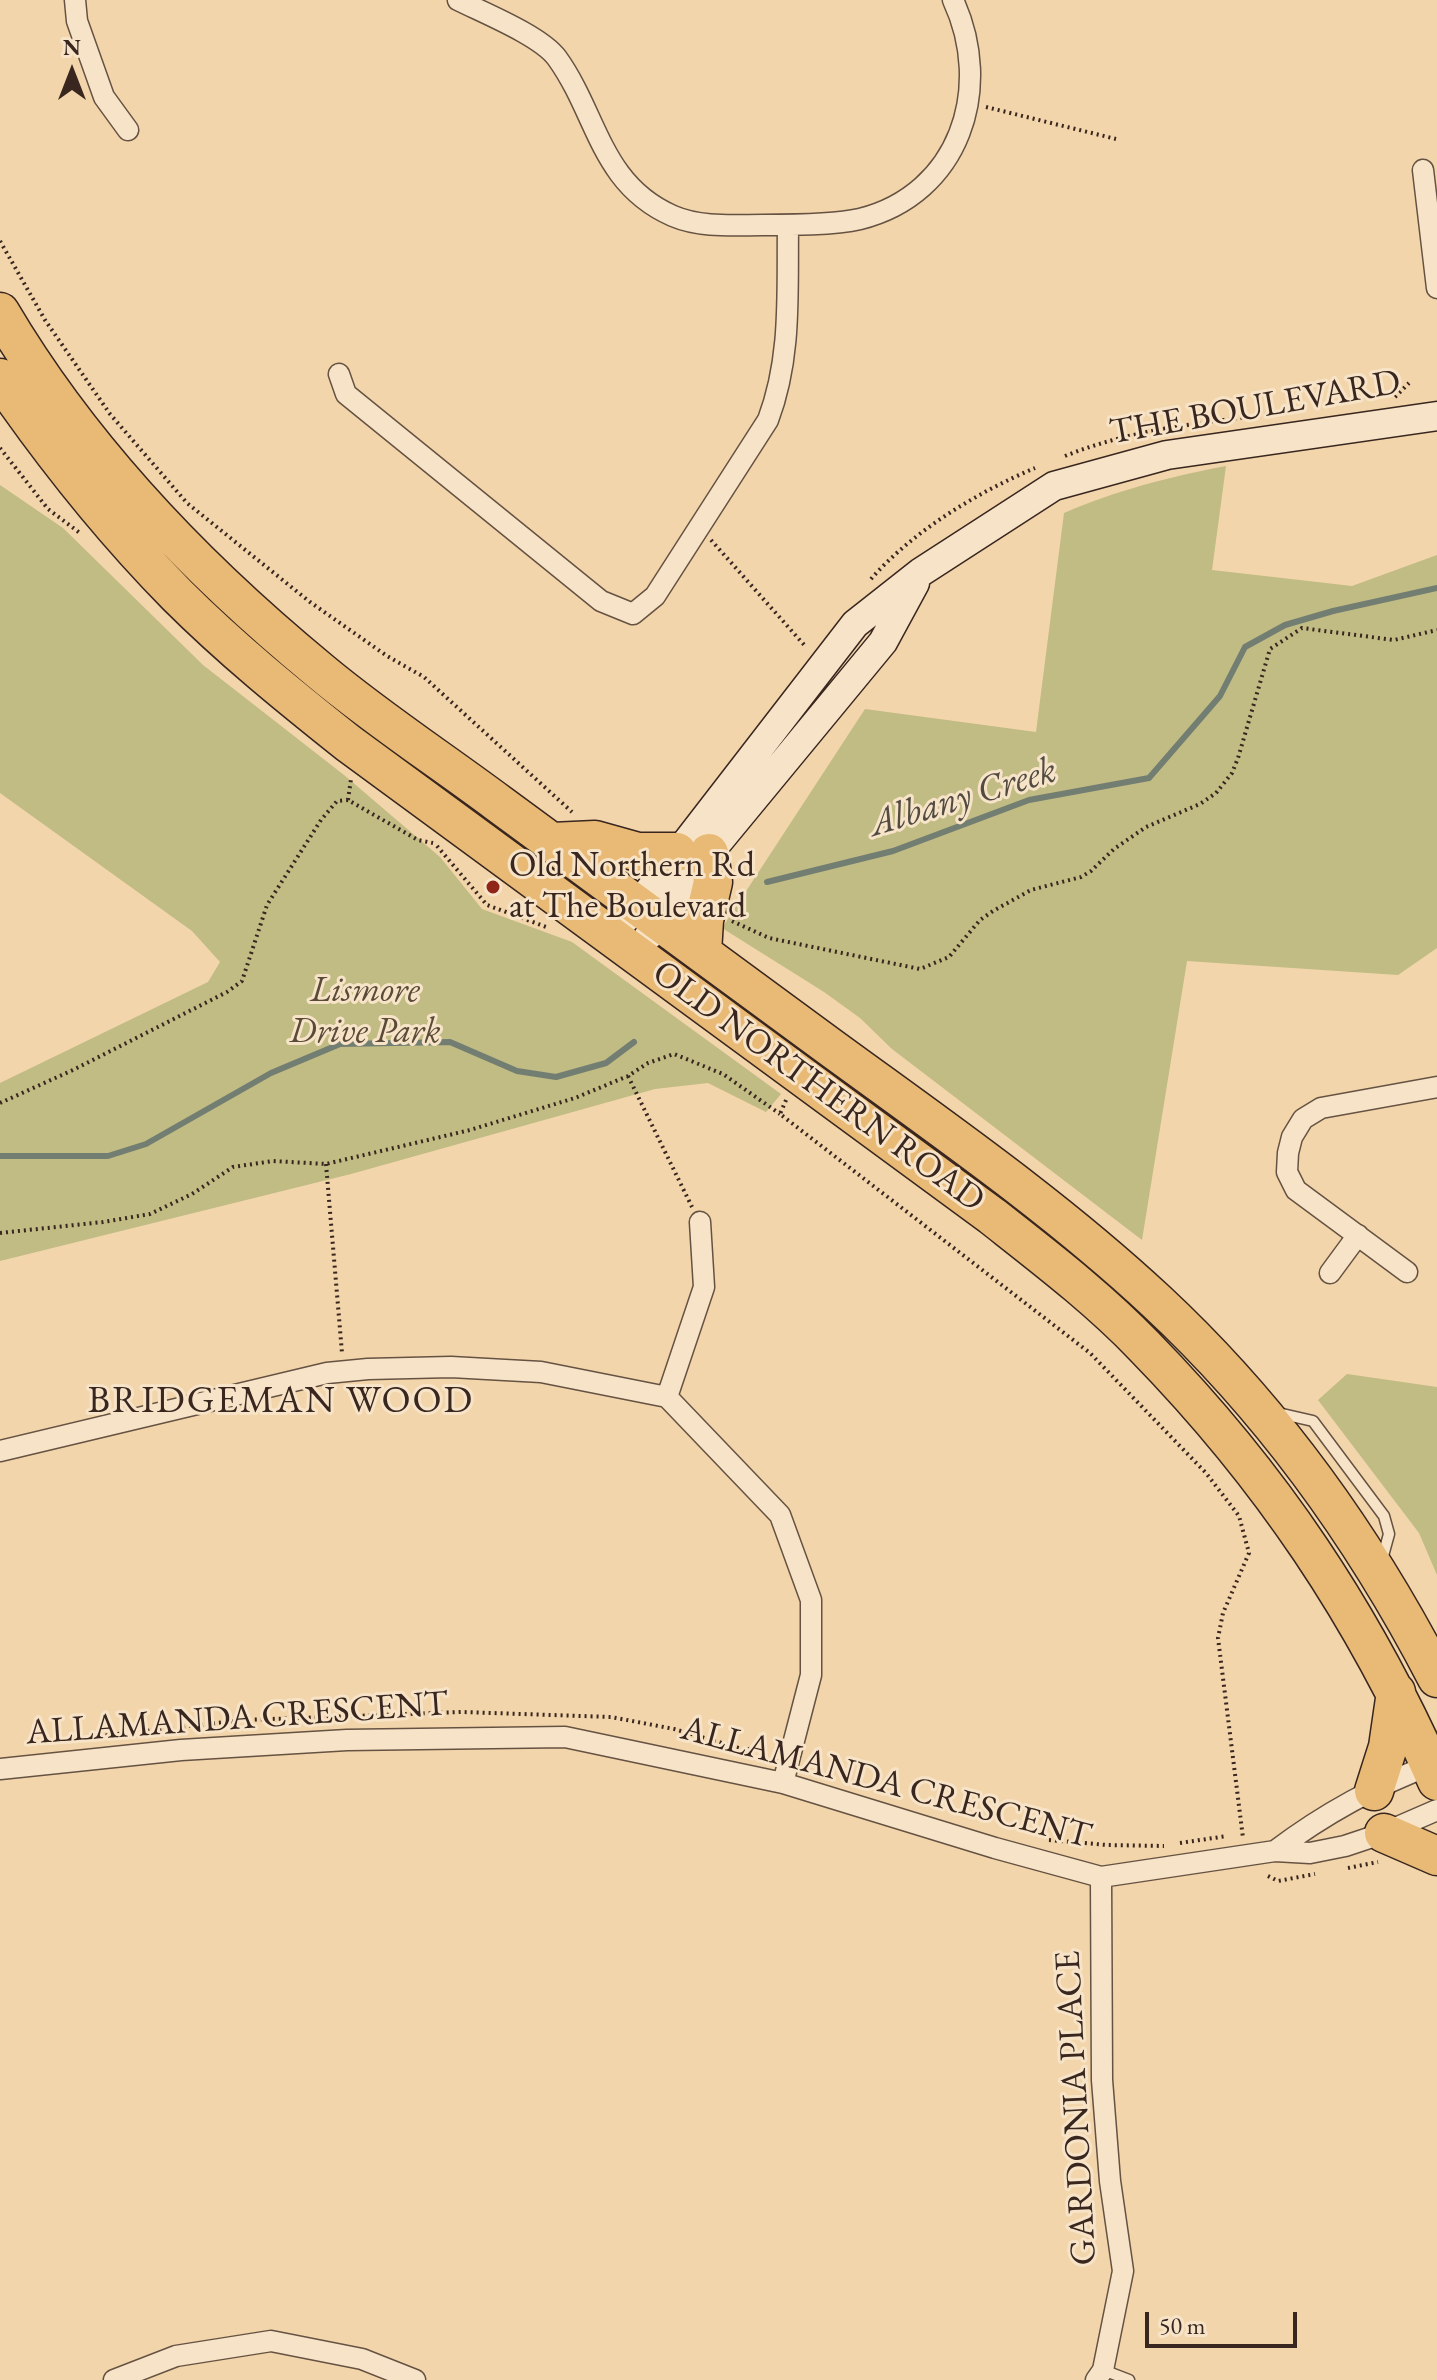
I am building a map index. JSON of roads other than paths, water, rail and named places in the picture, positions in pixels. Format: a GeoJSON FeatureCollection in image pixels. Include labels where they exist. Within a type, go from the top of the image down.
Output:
{"type":"FeatureCollection","features":[{"type":"Feature","properties":{"kind":"highway","name":"OLD NORTHERN ROAD"},"geometry":{"type":"LineString","coordinates":[[2,319],[60,402],[140,500],[199,564],[323,675],[1028,1192],[1157,1302],[1256,1407],[1305,1468],[1377,1574],[1437,1678]]}},
{"type":"Feature","properties":{"kind":"highway","name":"OLD NORTHERN ROAD"},"geometry":{"type":"LineString","coordinates":[[0,378],[15,421],[225,640],[348,743],[992,1216],[1078,1285],[1143,1344],[1229,1440],[1278,1501],[1340,1594],[1396,1692],[1435,1769]]}},
{"type":"Feature","properties":{"kind":"highway"},"geometry":{"type":"LineString","coordinates":[[552,842],[595,840],[638,852],[693,852],[713,882],[704,920],[702,952]]}},
{"type":"Feature","properties":{"kind":"highway"},"geometry":{"type":"LineString","coordinates":[[1374,1791],[1388,1747],[1396,1692]]}},
{"type":"Feature","properties":{"kind":"highway"},"geometry":{"type":"LineString","coordinates":[[1386,1847],[1437,1856]]}},
{"type":"Feature","properties":{"kind":"street"},"geometry":{"type":"LineString","coordinates":[[75,0],[77,21],[104,97],[128,130]]}},
{"type":"Feature","properties":{"kind":"street"},"geometry":{"type":"LineString","coordinates":[[458,0],[523,33],[556,56],[606,154],[636,195],[675,217],[714,225],[788,225],[860,219],[903,201],[937,175],[958,140],[969,102],[970,62],[953,0]]}},
{"type":"Feature","properties":{"kind":"street"},"geometry":{"type":"LineString","coordinates":[[1423,170],[1437,288]]}},
{"type":"Feature","properties":{"kind":"street"},"geometry":{"type":"LineString","coordinates":[[339,374],[346,394],[601,601],[633,614],[655,596],[768,420],[780,388],[786,349],[788,225]]}},
{"type":"Feature","properties":{"kind":"street","name":"THE BOULEVARD"},"geometry":{"type":"LineString","coordinates":[[623,944],[693,852],[822,665],[855,624],[921,572],[1054,486],[1167,455],[1437,416]]}},
{"type":"Feature","properties":{"kind":"street","name":"THE BOULEVARD"},"geometry":{"type":"LineString","coordinates":[[693,852],[883,642],[921,572]]}},
{"type":"Feature","properties":{"kind":"street"},"geometry":{"type":"LineString","coordinates":[[1407,1272],[1296,1190],[1287,1172],[1292,1137],[1303,1119],[1321,1108],[1437,1087]]}},
{"type":"Feature","properties":{"kind":"street"},"geometry":{"type":"LineString","coordinates":[[667,1397],[704,1287],[700,1222]]}},
{"type":"Feature","properties":{"kind":"street"},"geometry":{"type":"LineString","coordinates":[[1330,1273],[1358,1235]]}},
{"type":"Feature","properties":{"kind":"street"},"geometry":{"type":"LineString","coordinates":[[0,1451],[344,1371],[451,1367],[541,1372],[667,1397],[780,1515],[811,1600],[811,1675],[783,1783]]}},
{"type":"Feature","properties":{"kind":"street","name":"ALLAMANDA CRESCENT"},"geometry":{"type":"LineString","coordinates":[[0,1769],[181,1750],[347,1740],[565,1737],[783,1783],[1101,1877],[1275,1851],[1310,1853],[1345,1846],[1386,1847],[1437,1810]]}},
{"type":"Feature","properties":{"kind":"street","name":"ALLAMANDA CRESCENT"},"geometry":{"type":"LineString","coordinates":[[1275,1851],[1308,1826],[1374,1791],[1435,1769]]}},
{"type":"Feature","properties":{"kind":"street","name":"GARDONIA PLACE"},"geometry":{"type":"LineString","coordinates":[[1099,2375],[1123,2271],[1110,2181],[1102,2080],[1101,1877]]}},
{"type":"Feature","properties":{"kind":"street"},"geometry":{"type":"LineString","coordinates":[[114,2380],[176,2356],[271,2341],[362,2359],[415,2380]]}},
{"type":"Feature","properties":{"kind":"lane"},"geometry":{"type":"LineString","coordinates":[[1099,2375],[1129,2380]]}},
{"type":"Feature","properties":{"kind":"waterway","name":"Albany Creek"},"geometry":{"type":"LineString","coordinates":[[767,882],[893,851],[1029,800],[1149,778],[1220,696],[1245,647],[1285,625],[1437,588]]}},
{"type":"Feature","properties":{"kind":"waterway","name":"Albany Creek"},"geometry":{"type":"LineString","coordinates":[[0,1156],[108,1156],[146,1144],[271,1073],[340,1044],[450,1042],[517,1071],[556,1077],[606,1063],[634,1042]]}},
{"type":"Feature","properties":{"kind":"place","name":"Old Northern Rd at The Boulevard"},"geometry":{"type":"Point","coordinates":[493,887]}},
{"type":"Feature","properties":{"kind":"district","name":"BRIDGEMAN WOOD"},"geometry":{"type":"Point","coordinates":[281,1402]}},
{"type":"Feature","properties":{"kind":"park label","name":"Lismore Drive Park"},"geometry":{"type":"Point","coordinates":[365,1012]}}]}
